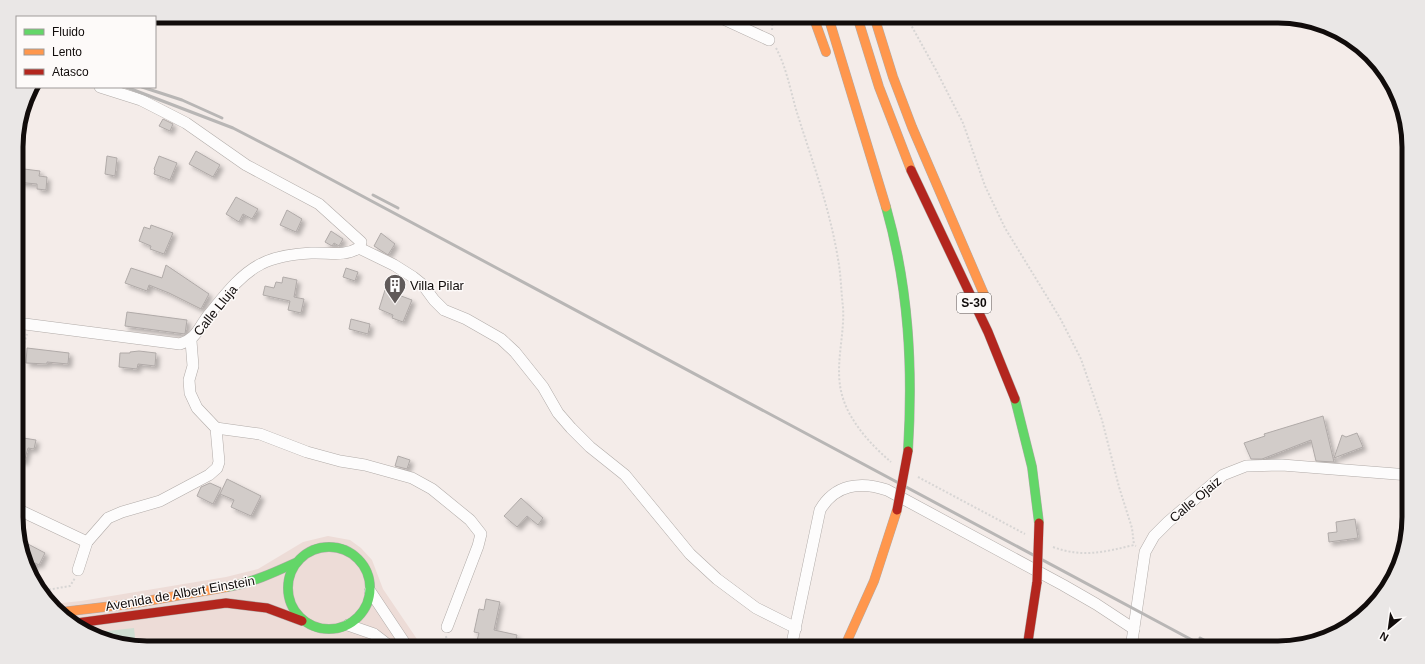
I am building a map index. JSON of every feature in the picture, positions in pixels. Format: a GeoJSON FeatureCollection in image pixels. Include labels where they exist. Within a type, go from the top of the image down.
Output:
{"type":"FeatureCollection","features":[{"type":"Feature","properties":{"kind":"main road"},"geometry":{"type":"LineString","coordinates":[[817,23],[828,59]]}},
{"type":"Feature","properties":{"kind":"main road"},"geometry":{"type":"LineString","coordinates":[[830,23],[886,207],[904,287],[911,368],[908,451],[897,510],[874,581],[847,641]]}},
{"type":"Feature","properties":{"kind":"main road","name":"S-30"},"geometry":{"type":"LineString","coordinates":[[859,23],[876,78],[902,148],[938,229],[986,326],[1008,377],[1024,430],[1034,483],[1038,523],[1037,582],[1027,641]]}},
{"type":"Feature","properties":{"kind":"main road"},"geometry":{"type":"LineString","coordinates":[[876,23],[893,77],[912,127],[990,311]]}},
{"type":"Feature","properties":{"kind":"main road"},"geometry":{"type":"LineString","coordinates":[[858,147],[904,287]]}},
{"type":"Feature","properties":{"kind":"main road"},"geometry":{"type":"LineString","coordinates":[[1010,360],[1025,416],[1034,483]]}},
{"type":"Feature","properties":{"kind":"main road"},"geometry":{"type":"LineString","coordinates":[[328,546],[338,547],[356,557],[363,565],[368,576],[370,591],[364,609],[348,625],[326,629],[306,623],[298,616],[291,606],[287,584],[295,563],[303,555],[312,550],[328,546]]}},
{"type":"Feature","properties":{"kind":"main road","name":"Avenida de Albert Einstein"},"geometry":{"type":"LineString","coordinates":[[67,611],[130,604],[241,585],[261,579],[295,563]]}},
{"type":"Feature","properties":{"kind":"main road","name":"Avenida de Albert Einstein"},"geometry":{"type":"LineString","coordinates":[[82,622],[226,603],[267,608],[287,614],[306,623]]}},
{"type":"Feature","properties":{"kind":"street"},"geometry":{"type":"LineString","coordinates":[[732,23],[769,40]]}},
{"type":"Feature","properties":{"kind":"street"},"geometry":{"type":"LineString","coordinates":[[103,88],[141,100],[186,123],[246,165],[319,204],[361,242],[359,248],[394,265],[413,277],[423,285],[428,294],[444,310],[482,327],[501,339],[515,352],[544,387],[558,413],[570,428],[590,447],[624,475],[698,562],[727,587],[756,608],[796,628]]}},
{"type":"Feature","properties":{"kind":"street","name":"Calle Lluja"},"geometry":{"type":"LineString","coordinates":[[23,325],[180,344],[191,341],[206,319],[228,293],[249,271],[260,264],[274,258],[312,253],[344,254],[359,248]]}},
{"type":"Feature","properties":{"kind":"street"},"geometry":{"type":"LineString","coordinates":[[78,570],[87,542],[103,523],[114,515],[160,501],[214,471],[219,462],[216,428],[197,408],[190,393],[189,380],[193,366],[191,341]]}},
{"type":"Feature","properties":{"kind":"street"},"geometry":{"type":"LineString","coordinates":[[216,428],[260,434],[307,452],[340,461],[365,465],[412,478],[432,489],[470,520],[481,534],[480,540],[447,627]]}},
{"type":"Feature","properties":{"kind":"street","name":"Calle Ojaiz"},"geometry":{"type":"LineString","coordinates":[[1132,641],[1146,552],[1154,536],[1173,517],[1223,475],[1246,466],[1282,465],[1402,475]]}},
{"type":"Feature","properties":{"kind":"street"},"geometry":{"type":"LineString","coordinates":[[793,641],[820,510],[830,496],[838,491],[849,486],[862,484],[874,485],[887,490],[1063,585],[1134,629]]}},
{"type":"Feature","properties":{"kind":"street"},"geometry":{"type":"LineString","coordinates":[[23,512],[87,542]]}},
{"type":"Feature","properties":{"kind":"street"},"geometry":{"type":"LineString","coordinates":[[370,591],[403,641]]}},
{"type":"Feature","properties":{"kind":"street"},"geometry":{"type":"LineString","coordinates":[[348,625],[374,634],[383,641]]}},
{"type":"Feature","properties":{"kind":"path"},"geometry":{"type":"LineString","coordinates":[[769,40],[772,23]]}},
{"type":"Feature","properties":{"kind":"path"},"geometry":{"type":"LineString","coordinates":[[910,23],[963,123],[985,186],[1005,228],[1029,264],[1060,318],[1081,360],[1102,420],[1119,487],[1132,528],[1134,545]]}},
{"type":"Feature","properties":{"kind":"path"},"geometry":{"type":"LineString","coordinates":[[23,348],[26,344],[28,325]]}},
{"type":"Feature","properties":{"kind":"path"},"geometry":{"type":"LineString","coordinates":[[47,590],[70,586],[78,570]]}},
{"type":"Feature","properties":{"kind":"shaded area"},"geometry":{"type":"Polygon","coordinates":[[[328,536],[350,540],[361,548],[372,560],[383,589],[418,641],[139,641],[122,639],[99,632],[71,615],[58,603],[81,601],[226,577],[258,569],[303,542],[328,536]]]}},
{"type":"Feature","properties":{"kind":"green space"},"geometry":{"type":"Polygon","coordinates":[[[134,628],[135,641],[122,639],[99,632],[134,628]]]}},
{"type":"Feature","properties":{"kind":"building"},"geometry":{"type":"Polygon","coordinates":[[[163,119],[173,124],[170,131],[159,126],[163,119]]]}},
{"type":"Feature","properties":{"kind":"building"},"geometry":{"type":"Polygon","coordinates":[[[196,151],[220,165],[213,177],[189,164],[196,151]]]}},
{"type":"Feature","properties":{"kind":"building"},"geometry":{"type":"Polygon","coordinates":[[[107,156],[117,158],[115,176],[105,174],[107,156]]]}},
{"type":"Feature","properties":{"kind":"building"},"geometry":{"type":"Polygon","coordinates":[[[159,156],[177,163],[170,180],[154,174],[154,169],[159,156]]]}},
{"type":"Feature","properties":{"kind":"building"},"geometry":{"type":"Polygon","coordinates":[[[23,169],[40,171],[39,176],[47,177],[46,190],[37,189],[37,184],[23,183],[23,169]]]}},
{"type":"Feature","properties":{"kind":"building"},"geometry":{"type":"Polygon","coordinates":[[[236,197],[258,209],[252,219],[243,214],[239,222],[226,214],[236,197]]]}},
{"type":"Feature","properties":{"kind":"building"},"geometry":{"type":"Polygon","coordinates":[[[287,210],[302,219],[296,232],[280,225],[287,210]]]}},
{"type":"Feature","properties":{"kind":"building"},"geometry":{"type":"Polygon","coordinates":[[[151,225],[173,233],[164,254],[150,249],[151,246],[139,241],[144,227],[150,229],[151,225]]]}},
{"type":"Feature","properties":{"kind":"building"},"geometry":{"type":"Polygon","coordinates":[[[331,231],[343,239],[339,246],[334,243],[332,246],[325,242],[331,231]]]}},
{"type":"Feature","properties":{"kind":"building"},"geometry":{"type":"Polygon","coordinates":[[[381,233],[395,244],[388,255],[374,246],[381,233]]]}},
{"type":"Feature","properties":{"kind":"building"},"geometry":{"type":"Polygon","coordinates":[[[166,265],[209,294],[201,309],[149,285],[147,291],[125,283],[131,268],[162,278],[166,265]]]}},
{"type":"Feature","properties":{"kind":"building"},"geometry":{"type":"Polygon","coordinates":[[[346,268],[358,272],[355,281],[343,277],[346,268]]]}},
{"type":"Feature","properties":{"kind":"building"},"geometry":{"type":"Polygon","coordinates":[[[283,277],[297,280],[294,297],[304,299],[301,313],[288,310],[290,301],[263,295],[265,286],[274,288],[276,282],[282,283],[283,277]]]}},
{"type":"Feature","properties":{"kind":"building","name":"Villa Pilar"},"geometry":{"type":"Polygon","coordinates":[[[385,290],[412,300],[403,322],[392,318],[393,315],[379,309],[385,290]]]}},
{"type":"Feature","properties":{"kind":"building"},"geometry":{"type":"Polygon","coordinates":[[[127,312],[187,320],[185,334],[125,326],[127,312]]]}},
{"type":"Feature","properties":{"kind":"building"},"geometry":{"type":"Polygon","coordinates":[[[351,319],[370,324],[368,334],[349,329],[351,319]]]}},
{"type":"Feature","properties":{"kind":"building"},"geometry":{"type":"Polygon","coordinates":[[[27,348],[69,353],[68,364],[47,362],[47,364],[26,363],[27,348]]]}},
{"type":"Feature","properties":{"kind":"building"},"geometry":{"type":"Polygon","coordinates":[[[139,351],[156,353],[155,366],[138,364],[137,369],[119,367],[120,353],[139,351]]]}},
{"type":"Feature","properties":{"kind":"building"},"geometry":{"type":"Polygon","coordinates":[[[1323,416],[1334,462],[1316,461],[1311,440],[1262,459],[1251,459],[1244,443],[1265,436],[1264,434],[1323,416]]]}},
{"type":"Feature","properties":{"kind":"building"},"geometry":{"type":"Polygon","coordinates":[[[1357,433],[1363,447],[1334,458],[1342,435],[1346,437],[1357,433]]]}},
{"type":"Feature","properties":{"kind":"building"},"geometry":{"type":"Polygon","coordinates":[[[23,438],[36,440],[34,449],[28,448],[24,462],[23,438]]]}},
{"type":"Feature","properties":{"kind":"building"},"geometry":{"type":"Polygon","coordinates":[[[398,456],[410,460],[407,469],[395,466],[398,456]]]}},
{"type":"Feature","properties":{"kind":"building"},"geometry":{"type":"Polygon","coordinates":[[[227,479],[261,496],[251,516],[231,507],[234,500],[220,494],[227,479]]]}},
{"type":"Feature","properties":{"kind":"building"},"geometry":{"type":"Polygon","coordinates":[[[210,483],[221,488],[213,504],[197,496],[201,487],[210,483]]]}},
{"type":"Feature","properties":{"kind":"building"},"geometry":{"type":"Polygon","coordinates":[[[521,498],[543,518],[538,525],[527,516],[517,527],[504,516],[521,498]]]}},
{"type":"Feature","properties":{"kind":"building"},"geometry":{"type":"Polygon","coordinates":[[[1355,519],[1358,538],[1329,542],[1328,533],[1337,532],[1336,522],[1355,519]]]}},
{"type":"Feature","properties":{"kind":"building"},"geometry":{"type":"Polygon","coordinates":[[[28,544],[45,553],[39,565],[35,563],[33,567],[27,547],[28,544]]]}},
{"type":"Feature","properties":{"kind":"building"},"geometry":{"type":"Polygon","coordinates":[[[486,599],[500,602],[494,630],[517,635],[516,641],[477,641],[479,633],[474,632],[479,609],[484,610],[486,599]]]}},
{"type":"Feature","properties":{"kind":"railway"},"geometry":{"type":"LineString","coordinates":[[129,88],[233,128],[293,159],[1194,641]]}},
{"type":"Feature","properties":{"kind":"railway"},"geometry":{"type":"LineString","coordinates":[[145,88],[182,100],[222,118]]}},
{"type":"Feature","properties":{"kind":"railway"},"geometry":{"type":"LineString","coordinates":[[373,195],[398,208]]}},
{"type":"Feature","properties":{"kind":"railway"},"geometry":{"type":"LineString","coordinates":[[1200,638],[1206,641]]}},
{"type":"Feature","properties":{"kind":"traffic: fast"},"geometry":{"type":"LineString","coordinates":[[886,207],[900,268],[908,328],[910,389],[908,451]]}},
{"type":"Feature","properties":{"kind":"traffic: fast"},"geometry":{"type":"LineString","coordinates":[[1015,399],[1032,467],[1039,523]]}},
{"type":"Feature","properties":{"kind":"traffic: fast"},"geometry":{"type":"LineString","coordinates":[[329,547],[345,550],[358,559],[367,572],[370,588],[367,604],[358,617],[345,626],[329,629],[313,626],[300,617],[291,604],[288,588],[291,572],[300,559],[313,550],[329,547]]}},
{"type":"Feature","properties":{"kind":"traffic: fast"},"geometry":{"type":"LineString","coordinates":[[227,587],[253,580],[295,563]]}},
{"type":"Feature","properties":{"kind":"traffic: slow"},"geometry":{"type":"LineString","coordinates":[[816,23],[826,52]]}},
{"type":"Feature","properties":{"kind":"traffic: slow"},"geometry":{"type":"LineString","coordinates":[[830,23],[886,207]]}},
{"type":"Feature","properties":{"kind":"traffic: slow"},"geometry":{"type":"LineString","coordinates":[[859,23],[879,87],[911,170]]}},
{"type":"Feature","properties":{"kind":"traffic: slow"},"geometry":{"type":"LineString","coordinates":[[876,23],[893,77],[912,127],[986,299]]}},
{"type":"Feature","properties":{"kind":"traffic: slow"},"geometry":{"type":"LineString","coordinates":[[847,641],[874,581],[897,510]]}},
{"type":"Feature","properties":{"kind":"traffic: slow"},"geometry":{"type":"LineString","coordinates":[[67,611],[130,604],[227,587]]}},
{"type":"Feature","properties":{"kind":"traffic: jam"},"geometry":{"type":"LineString","coordinates":[[911,170],[988,332],[1015,399]]}},
{"type":"Feature","properties":{"kind":"traffic: jam"},"geometry":{"type":"LineString","coordinates":[[897,510],[908,451]]}},
{"type":"Feature","properties":{"kind":"traffic: jam"},"geometry":{"type":"LineString","coordinates":[[1037,582],[1039,523]]}},
{"type":"Feature","properties":{"kind":"traffic: jam"},"geometry":{"type":"LineString","coordinates":[[1028,641],[1037,582]]}},
{"type":"Feature","properties":{"kind":"traffic: jam"},"geometry":{"type":"LineString","coordinates":[[82,622],[226,603],[267,608],[302,621]]}},
{"type":"Feature","properties":{"kind":"place","name":"Villa Pilar"},"geometry":{"type":"Point","coordinates":[395,304]}}]}
